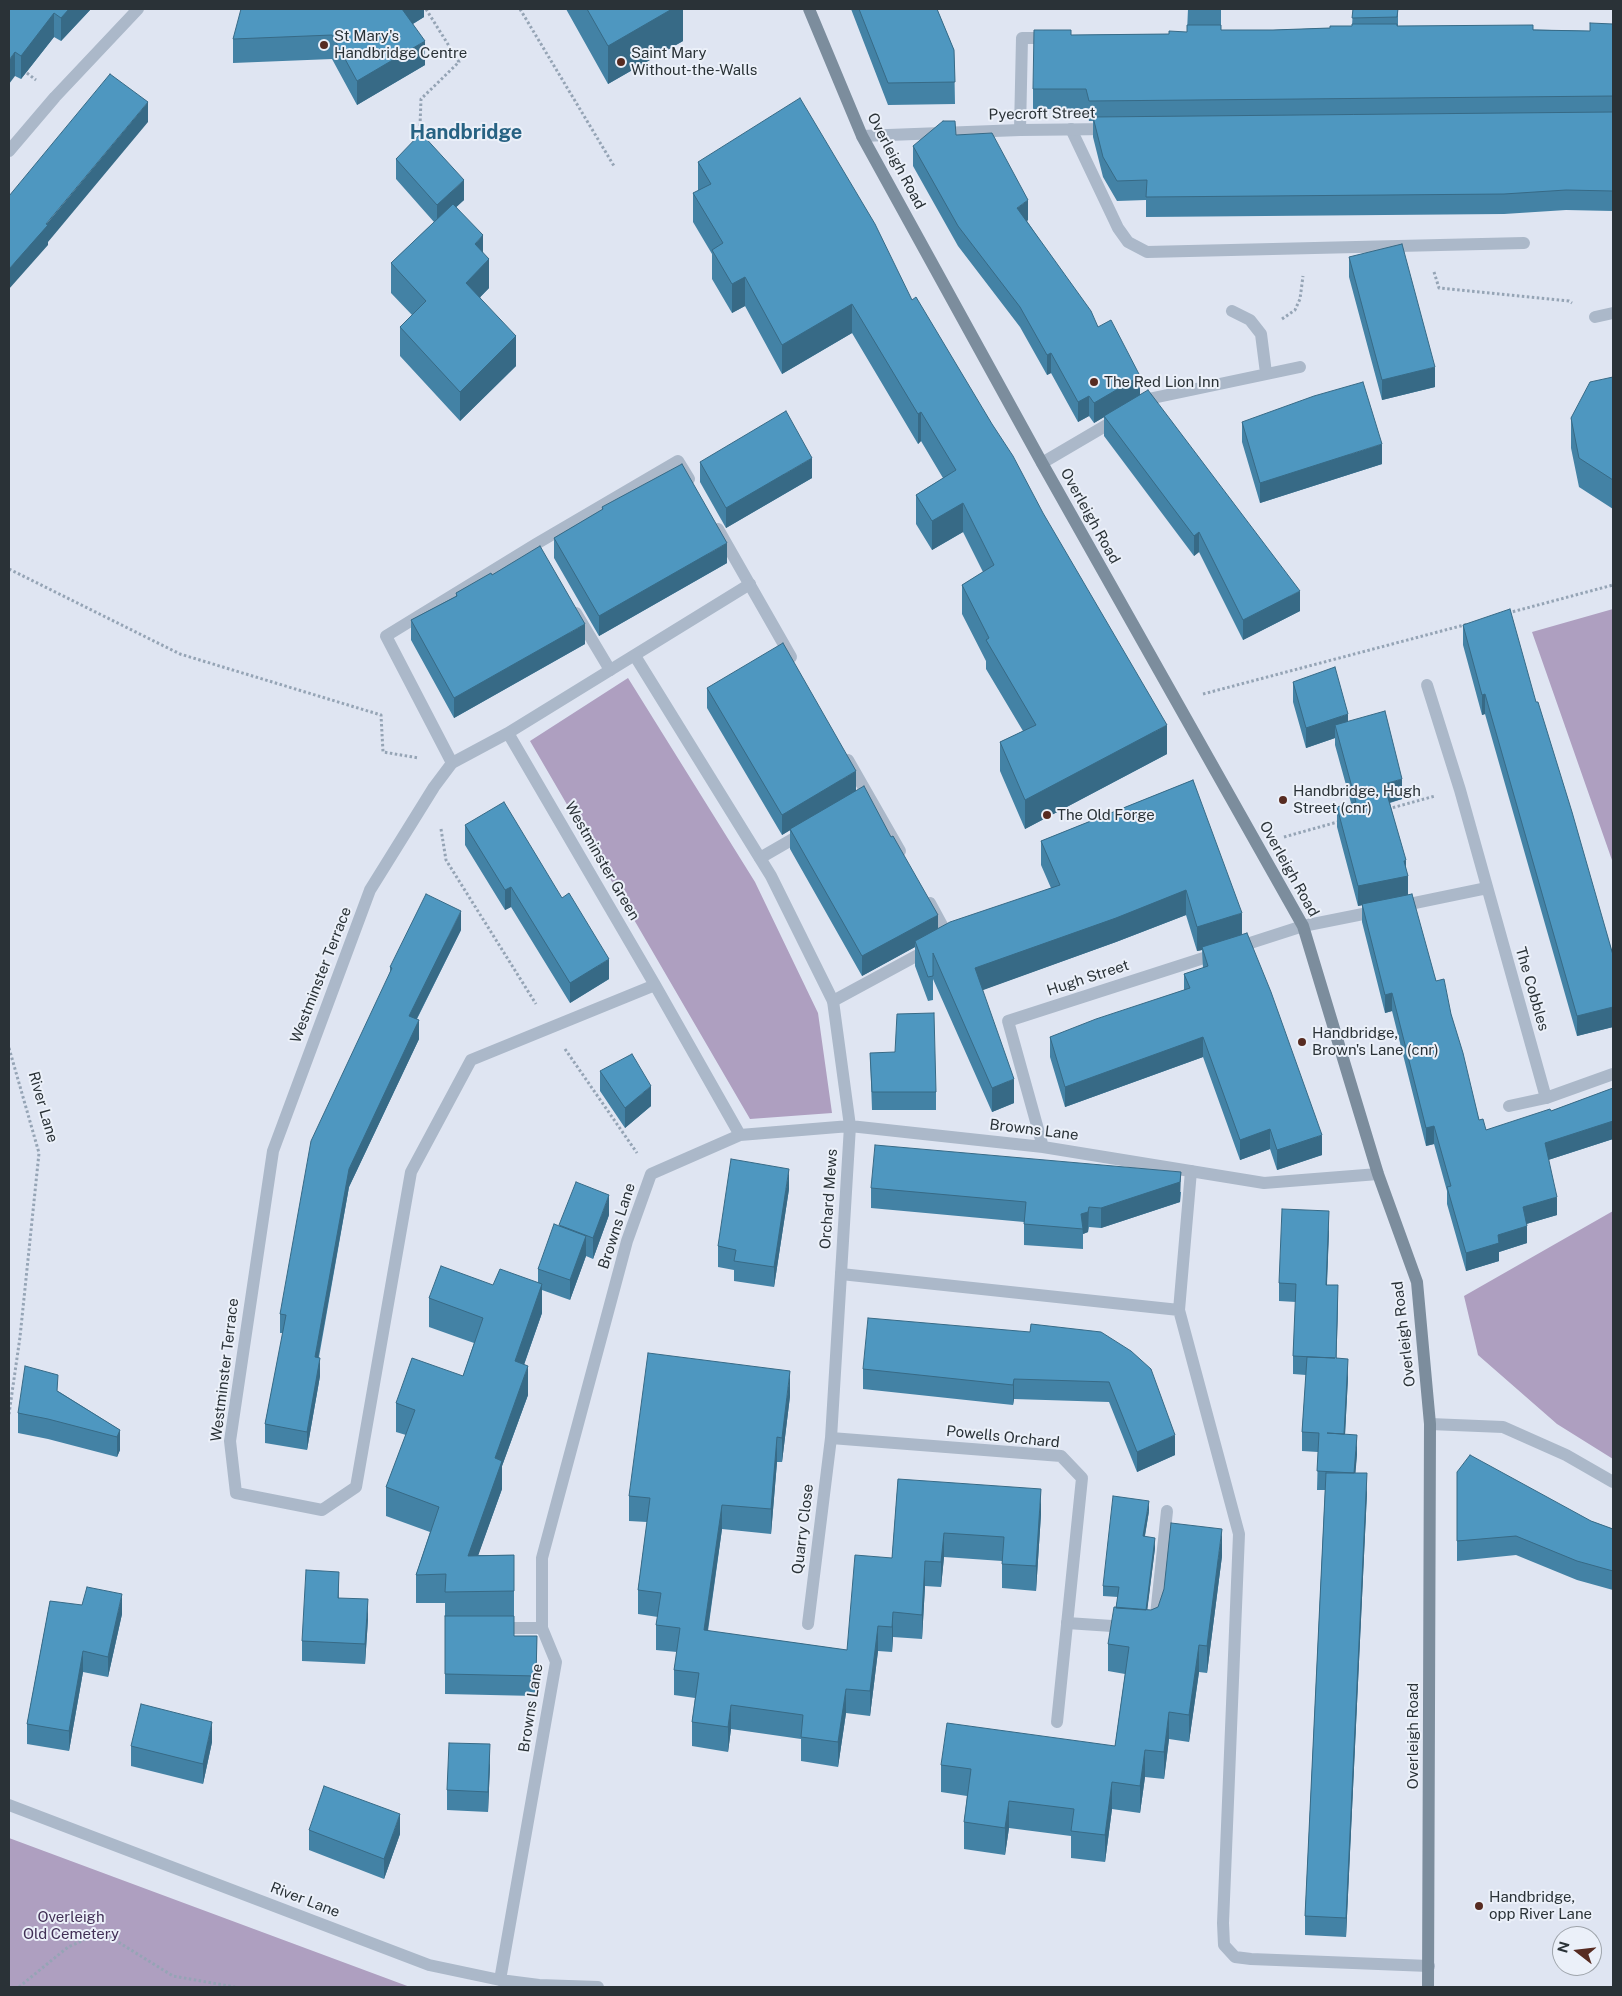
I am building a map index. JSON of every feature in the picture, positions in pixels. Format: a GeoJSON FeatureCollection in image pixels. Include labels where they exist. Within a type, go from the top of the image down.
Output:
{"type":"FeatureCollection","features":[{"type":"Feature","properties":{"kind":"street"},"geometry":{"type":"LineString","coordinates":[[9,151],[55,97],[138,9]]}},
{"type":"Feature","properties":{"kind":"street","name":"Overleigh Road"},"geometry":{"type":"LineString","coordinates":[[809,9],[862,136],[1042,463],[1303,926],[1378,1174],[1417,1282],[1430,1424],[1428,1987]]}},
{"type":"Feature","properties":{"kind":"street"},"geometry":{"type":"LineString","coordinates":[[1020,130],[1022,38],[1061,38]]}},
{"type":"Feature","properties":{"kind":"street"},"geometry":{"type":"LineString","coordinates":[[1071,129],[1118,228],[1128,242],[1147,252],[1524,243]]}},
{"type":"Feature","properties":{"kind":"street","name":"Pyecroft Street"},"geometry":{"type":"LineString","coordinates":[[862,136],[1020,130],[1120,129]]}},
{"type":"Feature","properties":{"kind":"street"},"geometry":{"type":"LineString","coordinates":[[1232,311],[1250,320],[1261,334],[1266,373]]}},
{"type":"Feature","properties":{"kind":"street"},"geometry":{"type":"LineString","coordinates":[[1595,317],[1613,313]]}},
{"type":"Feature","properties":{"kind":"street"},"geometry":{"type":"LineString","coordinates":[[1042,463],[1153,398],[1300,367]]}},
{"type":"Feature","properties":{"kind":"street"},"geometry":{"type":"LineString","coordinates":[[452,763],[386,636],[538,549],[678,461],[698,494]]}},
{"type":"Feature","properties":{"kind":"street"},"geometry":{"type":"LineString","coordinates":[[712,518],[797,668]]}},
{"type":"Feature","properties":{"kind":"street"},"geometry":{"type":"LineString","coordinates":[[508,733],[750,584]]}},
{"type":"Feature","properties":{"kind":"street"},"geometry":{"type":"LineString","coordinates":[[570,603],[610,670]]}},
{"type":"Feature","properties":{"kind":"street"},"geometry":{"type":"LineString","coordinates":[[635,656],[771,876],[833,1001],[850,1126]]}},
{"type":"Feature","properties":{"kind":"street","name":"The Cobbles"},"geometry":{"type":"LineString","coordinates":[[1427,685],[1460,790],[1546,1098]]}},
{"type":"Feature","properties":{"kind":"street","name":"Westminster Terrace"},"geometry":{"type":"LineString","coordinates":[[508,733],[452,763],[434,787],[370,890],[273,1151],[230,1441],[236,1493],[322,1510],[356,1487],[411,1172],[471,1060],[655,984]]}},
{"type":"Feature","properties":{"kind":"street","name":"Westminster Green"},"geometry":{"type":"LineString","coordinates":[[508,733],[655,984],[740,1135]]}},
{"type":"Feature","properties":{"kind":"street"},"geometry":{"type":"LineString","coordinates":[[844,752],[864,797],[906,862]]}},
{"type":"Feature","properties":{"kind":"street"},"geometry":{"type":"LineString","coordinates":[[760,858],[818,824]]}},
{"type":"Feature","properties":{"kind":"street"},"geometry":{"type":"LineString","coordinates":[[1303,926],[1487,888]]}},
{"type":"Feature","properties":{"kind":"street"},"geometry":{"type":"LineString","coordinates":[[833,1001],[949,938],[925,896]]}},
{"type":"Feature","properties":{"kind":"street","name":"Hugh Street"},"geometry":{"type":"LineString","coordinates":[[1042,1146],[1008,1020],[1303,926]]}},
{"type":"Feature","properties":{"kind":"street"},"geometry":{"type":"LineString","coordinates":[[1509,1106],[1546,1098],[1613,1074]]}},
{"type":"Feature","properties":{"kind":"street","name":"Browns Lane"},"geometry":{"type":"LineString","coordinates":[[500,1980],[556,1662],[542,1628],[542,1558],[628,1241],[651,1174],[740,1135],[850,1126],[1042,1146],[1264,1183],[1378,1174]]}},
{"type":"Feature","properties":{"kind":"street","name":"Orchard Mews"},"geometry":{"type":"LineString","coordinates":[[841,1274],[850,1126]]}},
{"type":"Feature","properties":{"kind":"street"},"geometry":{"type":"LineString","coordinates":[[1191,1171],[1179,1310],[1239,1534],[1223,1923],[1224,1945],[1235,1957],[1251,1959],[1428,1966]]}},
{"type":"Feature","properties":{"kind":"street"},"geometry":{"type":"LineString","coordinates":[[831,1438],[841,1274],[1179,1310]]}},
{"type":"Feature","properties":{"kind":"street"},"geometry":{"type":"LineString","coordinates":[[1430,1424],[1502,1427],[1566,1455],[1613,1482]]}},
{"type":"Feature","properties":{"kind":"street","name":"Powells Orchard"},"geometry":{"type":"LineString","coordinates":[[831,1438],[1061,1456],[1082,1478],[1057,1722]]}},
{"type":"Feature","properties":{"kind":"street","name":"Quarry Close"},"geometry":{"type":"LineString","coordinates":[[808,1624],[831,1438]]}},
{"type":"Feature","properties":{"kind":"street"},"geometry":{"type":"LineString","coordinates":[[1067,1623],[1152,1629],[1156,1615],[1167,1510]]}},
{"type":"Feature","properties":{"kind":"street"},"geometry":{"type":"LineString","coordinates":[[485,1628],[542,1628]]}},
{"type":"Feature","properties":{"kind":"street","name":"River Lane"},"geometry":{"type":"LineString","coordinates":[[9,1805],[429,1964],[500,1980],[598,1987]]}},
{"type":"Feature","properties":{"kind":"path"},"geometry":{"type":"LineString","coordinates":[[420,126],[421,99],[459,62],[426,9]]}},
{"type":"Feature","properties":{"kind":"path"},"geometry":{"type":"LineString","coordinates":[[520,9],[614,166]]}},
{"type":"Feature","properties":{"kind":"path"},"geometry":{"type":"LineString","coordinates":[[22,69],[55,97]]}},
{"type":"Feature","properties":{"kind":"path"},"geometry":{"type":"LineString","coordinates":[[1432,265],[1439,288],[1569,301],[1595,317]]}},
{"type":"Feature","properties":{"kind":"path"},"geometry":{"type":"LineString","coordinates":[[1261,334],[1295,310],[1302,290],[1303,272]]}},
{"type":"Feature","properties":{"kind":"path"},"geometry":{"type":"LineString","coordinates":[[9,569],[180,654],[381,715],[383,752],[452,763]]}},
{"type":"Feature","properties":{"kind":"path"},"geometry":{"type":"LineString","coordinates":[[1499,616],[1613,585]]}},
{"type":"Feature","properties":{"kind":"path"},"geometry":{"type":"LineString","coordinates":[[1176,702],[1471,623]]}},
{"type":"Feature","properties":{"kind":"path"},"geometry":{"type":"LineString","coordinates":[[434,787],[446,860],[550,1028],[651,1174]]}},
{"type":"Feature","properties":{"kind":"path"},"geometry":{"type":"LineString","coordinates":[[1386,809],[1460,790]]}},
{"type":"Feature","properties":{"kind":"path"},"geometry":{"type":"LineString","coordinates":[[1257,844],[1349,819]]}},
{"type":"Feature","properties":{"kind":"path","name":"River Lane"},"geometry":{"type":"LineString","coordinates":[[9,1048],[39,1152],[20,1337],[9,1414]]}},
{"type":"Feature","properties":{"kind":"path"},"geometry":{"type":"LineString","coordinates":[[19,1987],[68,1947],[102,1932],[173,1976],[235,1987]]}},
{"type":"Feature","properties":{"kind":"green space"},"geometry":{"type":"Polygon","coordinates":[[[1613,609],[1613,863],[1532,632],[1613,609]]]}},
{"type":"Feature","properties":{"kind":"green space"},"geometry":{"type":"Polygon","coordinates":[[[628,678],[755,882],[818,1013],[832,1113],[750,1119],[530,741],[628,678]]]}},
{"type":"Feature","properties":{"kind":"green space"},"geometry":{"type":"Polygon","coordinates":[[[1613,1211],[1613,1459],[1557,1424],[1478,1355],[1464,1296],[1613,1211]]]}},
{"type":"Feature","properties":{"kind":"green space","name":"Overleigh Old Cemetery"},"geometry":{"type":"Polygon","coordinates":[[[9,1838],[410,1987],[9,1987],[9,1838]]]}},
{"type":"Feature","properties":{"kind":"building"},"geometry":{"type":"Polygon","coordinates":[[[9,9],[69,9],[61,18],[54,13],[21,56],[15,52],[9,60],[9,9]]]}},
{"type":"Feature","properties":{"kind":"building"},"geometry":{"type":"Polygon","coordinates":[[[241,9],[402,9],[425,41],[357,81],[332,35],[233,39],[241,9]]]}},
{"type":"Feature","properties":{"kind":"building"},"geometry":{"type":"Polygon","coordinates":[[[587,9],[672,9],[608,46],[587,9]]]}},
{"type":"Feature","properties":{"kind":"building"},"geometry":{"type":"Polygon","coordinates":[[[859,9],[937,9],[954,50],[955,82],[888,83],[859,9]]]}},
{"type":"Feature","properties":{"kind":"building"},"geometry":{"type":"Polygon","coordinates":[[[1353,9],[1398,9],[1397,17],[1352,18],[1353,9]]]}},
{"type":"Feature","properties":{"kind":"building"},"geometry":{"type":"Polygon","coordinates":[[[1590,23],[1613,24],[1613,96],[1089,101],[1086,89],[1033,89],[1034,30],[1071,30],[1071,35],[1169,34],[1169,31],[1187,32],[1187,25],[1221,25],[1221,30],[1273,30],[1330,28],[1330,26],[1352,26],[1352,24],[1397,24],[1397,26],[1533,25],[1533,30],[1590,31],[1590,23]]]}},
{"type":"Feature","properties":{"kind":"building"},"geometry":{"type":"Polygon","coordinates":[[[110,74],[148,102],[46,224],[48,225],[9,269],[9,196],[110,74]]]}},
{"type":"Feature","properties":{"kind":"building"},"geometry":{"type":"Polygon","coordinates":[[[800,98],[875,224],[912,300],[916,297],[1013,456],[1043,513],[1167,725],[1025,800],[1000,742],[1036,725],[986,640],[989,638],[962,585],[994,565],[963,503],[932,521],[916,495],[956,470],[921,412],[918,414],[852,304],[782,345],[745,277],[732,284],[712,250],[723,243],[693,193],[711,184],[698,162],[800,98]]]}},
{"type":"Feature","properties":{"kind":"building"},"geometry":{"type":"Polygon","coordinates":[[[1613,112],[1613,191],[1566,190],[1504,194],[1146,197],[1147,180],[1117,181],[1103,157],[1093,117],[1613,112]]]}},
{"type":"Feature","properties":{"kind":"building"},"geometry":{"type":"Polygon","coordinates":[[[943,121],[955,121],[956,135],[992,133],[1028,200],[1017,208],[1091,311],[1098,327],[1111,320],[1140,376],[1094,403],[1089,396],[1078,402],[1051,353],[1047,355],[1020,307],[958,226],[913,146],[943,121]]]}},
{"type":"Feature","properties":{"kind":"building"},"geometry":{"type":"Polygon","coordinates":[[[421,133],[464,180],[437,205],[396,159],[421,133]]]}},
{"type":"Feature","properties":{"kind":"building"},"geometry":{"type":"Polygon","coordinates":[[[453,204],[483,235],[475,244],[489,259],[466,283],[516,336],[460,392],[400,327],[426,301],[391,263],[453,204]]]}},
{"type":"Feature","properties":{"kind":"building"},"geometry":{"type":"Polygon","coordinates":[[[1402,244],[1435,367],[1382,380],[1349,257],[1402,244]]]}},
{"type":"Feature","properties":{"kind":"building"},"geometry":{"type":"Polygon","coordinates":[[[1613,377],[1613,480],[1579,458],[1571,418],[1590,382],[1613,377]]]}},
{"type":"Feature","properties":{"kind":"building"},"geometry":{"type":"Polygon","coordinates":[[[1363,382],[1382,444],[1260,483],[1242,422],[1314,396],[1363,382]]]}},
{"type":"Feature","properties":{"kind":"building"},"geometry":{"type":"Polygon","coordinates":[[[1148,390],[1300,591],[1243,620],[1199,532],[1194,536],[1104,416],[1148,390]]]}},
{"type":"Feature","properties":{"kind":"building"},"geometry":{"type":"Polygon","coordinates":[[[786,411],[812,458],[726,508],[700,462],[786,411]]]}},
{"type":"Feature","properties":{"kind":"building"},"geometry":{"type":"Polygon","coordinates":[[[682,464],[727,543],[599,616],[554,538],[603,509],[602,507],[682,464]]]}},
{"type":"Feature","properties":{"kind":"building"},"geometry":{"type":"Polygon","coordinates":[[[540,546],[585,624],[454,698],[411,620],[457,596],[456,593],[491,573],[492,575],[540,546]]]}},
{"type":"Feature","properties":{"kind":"building"},"geometry":{"type":"Polygon","coordinates":[[[1510,609],[1536,702],[1538,702],[1572,812],[1613,955],[1613,1007],[1577,1016],[1485,694],[1482,695],[1463,625],[1510,609]]]}},
{"type":"Feature","properties":{"kind":"building"},"geometry":{"type":"Polygon","coordinates":[[[783,643],[856,771],[782,815],[707,688],[783,643]]]}},
{"type":"Feature","properties":{"kind":"building"},"geometry":{"type":"Polygon","coordinates":[[[1335,667],[1348,714],[1306,728],[1293,682],[1335,667]]]}},
{"type":"Feature","properties":{"kind":"building"},"geometry":{"type":"Polygon","coordinates":[[[1385,711],[1402,779],[1384,784],[1406,860],[1404,861],[1408,876],[1358,886],[1337,807],[1356,802],[1335,725],[1385,711]]]}},
{"type":"Feature","properties":{"kind":"building"},"geometry":{"type":"Polygon","coordinates":[[[1193,780],[1242,913],[1197,927],[1186,890],[1116,918],[975,968],[1014,1079],[992,1088],[933,953],[933,976],[928,977],[915,941],[950,922],[1060,885],[1041,841],[1193,780]]]}},
{"type":"Feature","properties":{"kind":"building"},"geometry":{"type":"Polygon","coordinates":[[[864,786],[891,837],[893,836],[938,915],[862,956],[790,829],[864,786]]]}},
{"type":"Feature","properties":{"kind":"building"},"geometry":{"type":"Polygon","coordinates":[[[504,802],[562,898],[569,893],[609,959],[570,983],[511,887],[505,890],[465,825],[504,802]]]}},
{"type":"Feature","properties":{"kind":"building"},"geometry":{"type":"Polygon","coordinates":[[[426,894],[461,911],[409,1016],[419,1020],[349,1169],[315,1357],[320,1358],[307,1432],[265,1424],[286,1315],[280,1314],[311,1141],[392,968],[390,967],[426,894]]]}},
{"type":"Feature","properties":{"kind":"building"},"geometry":{"type":"Polygon","coordinates":[[[1412,894],[1436,981],[1444,979],[1451,1014],[1463,1053],[1479,1120],[1483,1119],[1486,1130],[1550,1109],[1551,1111],[1613,1088],[1613,1121],[1545,1143],[1557,1197],[1523,1207],[1527,1226],[1498,1235],[1499,1243],[1466,1253],[1447,1187],[1451,1186],[1434,1126],[1426,1128],[1392,993],[1385,995],[1362,904],[1412,894]]]}},
{"type":"Feature","properties":{"kind":"building"},"geometry":{"type":"Polygon","coordinates":[[[1247,933],[1271,992],[1322,1135],[1277,1150],[1270,1129],[1240,1140],[1203,1037],[1065,1087],[1050,1037],[1096,1019],[1190,988],[1184,974],[1208,966],[1202,947],[1247,933]]]}},
{"type":"Feature","properties":{"kind":"building"},"geometry":{"type":"Polygon","coordinates":[[[934,1013],[936,1092],[872,1092],[870,1053],[895,1052],[897,1014],[934,1013]]]}},
{"type":"Feature","properties":{"kind":"building"},"geometry":{"type":"Polygon","coordinates":[[[632,1054],[651,1086],[625,1108],[600,1071],[632,1054]]]}},
{"type":"Feature","properties":{"kind":"building"},"geometry":{"type":"Polygon","coordinates":[[[875,1145],[1181,1172],[1180,1182],[1101,1208],[1089,1207],[1088,1212],[1081,1214],[1083,1229],[1024,1224],[1026,1202],[871,1188],[875,1145]]]}},
{"type":"Feature","properties":{"kind":"building"},"geometry":{"type":"Polygon","coordinates":[[[731,1159],[789,1169],[774,1267],[734,1261],[736,1250],[718,1246],[731,1159]]]}},
{"type":"Feature","properties":{"kind":"building"},"geometry":{"type":"Polygon","coordinates":[[[576,1182],[609,1195],[593,1238],[559,1225],[576,1182]]]}},
{"type":"Feature","properties":{"kind":"building"},"geometry":{"type":"Polygon","coordinates":[[[1282,1209],[1329,1211],[1326,1285],[1338,1285],[1336,1358],[1348,1359],[1344,1434],[1327,1433],[1357,1435],[1354,1473],[1317,1471],[1319,1433],[1302,1432],[1307,1357],[1335,1358],[1293,1356],[1296,1284],[1279,1283],[1282,1209]]]}},
{"type":"Feature","properties":{"kind":"building"},"geometry":{"type":"Polygon","coordinates":[[[554,1224],[586,1236],[570,1280],[538,1269],[554,1224]]]}},
{"type":"Feature","properties":{"kind":"building"},"geometry":{"type":"Polygon","coordinates":[[[441,1266],[493,1285],[500,1269],[542,1284],[515,1361],[528,1366],[495,1458],[502,1461],[468,1556],[514,1555],[514,1591],[445,1592],[446,1574],[416,1575],[439,1507],[386,1487],[415,1410],[396,1403],[412,1358],[463,1376],[483,1318],[429,1298],[441,1266]]]}},
{"type":"Feature","properties":{"kind":"building"},"geometry":{"type":"Polygon","coordinates":[[[868,1318],[1030,1332],[1031,1324],[1101,1332],[1131,1351],[1151,1369],[1175,1435],[1137,1452],[1109,1382],[1014,1379],[1013,1385],[863,1369],[868,1318]]]}},
{"type":"Feature","properties":{"kind":"building"},"geometry":{"type":"Polygon","coordinates":[[[648,1353],[790,1371],[782,1438],[777,1437],[771,1509],[722,1505],[704,1630],[847,1650],[855,1555],[892,1558],[898,1479],[1041,1489],[1036,1566],[1002,1564],[1004,1537],[944,1533],[941,1562],[925,1561],[922,1615],[893,1612],[892,1627],[878,1626],[870,1691],[846,1689],[838,1742],[801,1737],[803,1715],[731,1705],[728,1727],[692,1722],[699,1673],[674,1670],[680,1628],[656,1625],[661,1593],[638,1590],[650,1498],[629,1496],[648,1353]]]}},
{"type":"Feature","properties":{"kind":"building"},"geometry":{"type":"Polygon","coordinates":[[[25,1366],[58,1375],[57,1391],[120,1430],[117,1437],[18,1413],[25,1366]]]}},
{"type":"Feature","properties":{"kind":"building"},"geometry":{"type":"Polygon","coordinates":[[[1470,1455],[1591,1521],[1613,1529],[1613,1571],[1577,1561],[1516,1536],[1457,1541],[1457,1472],[1470,1455]]]}},
{"type":"Feature","properties":{"kind":"building"},"geometry":{"type":"Polygon","coordinates":[[[1326,1473],[1367,1473],[1346,1918],[1305,1916],[1326,1473]]]}},
{"type":"Feature","properties":{"kind":"building"},"geometry":{"type":"Polygon","coordinates":[[[1113,1496],[1149,1501],[1143,1536],[1155,1538],[1146,1610],[1116,1608],[1119,1587],[1103,1586],[1113,1496]]]}},
{"type":"Feature","properties":{"kind":"building"},"geometry":{"type":"Polygon","coordinates":[[[1171,1523],[1222,1529],[1207,1646],[1199,1645],[1189,1715],[1169,1712],[1164,1752],[1145,1750],[1140,1786],[1112,1782],[1105,1835],[1071,1831],[1074,1809],[1009,1801],[1005,1828],[964,1822],[971,1769],[941,1765],[947,1723],[1115,1746],[1129,1647],[1108,1644],[1114,1607],[1151,1610],[1158,1607],[1164,1589],[1171,1523]]]}},
{"type":"Feature","properties":{"kind":"building"},"geometry":{"type":"Polygon","coordinates":[[[306,1570],[339,1572],[338,1598],[368,1599],[365,1644],[302,1641],[306,1570]]]}},
{"type":"Feature","properties":{"kind":"building"},"geometry":{"type":"Polygon","coordinates":[[[87,1587],[122,1594],[108,1657],[83,1651],[69,1731],[27,1724],[50,1601],[82,1605],[87,1587]]]}},
{"type":"Feature","properties":{"kind":"building"},"geometry":{"type":"Polygon","coordinates":[[[445,1616],[514,1616],[514,1636],[537,1636],[536,1676],[445,1674],[445,1616]]]}},
{"type":"Feature","properties":{"kind":"building"},"geometry":{"type":"Polygon","coordinates":[[[141,1704],[212,1722],[203,1764],[131,1746],[141,1704]]]}},
{"type":"Feature","properties":{"kind":"building"},"geometry":{"type":"Polygon","coordinates":[[[449,1743],[490,1744],[488,1792],[447,1790],[449,1743]]]}},
{"type":"Feature","properties":{"kind":"building"},"geometry":{"type":"Polygon","coordinates":[[[324,1786],[400,1814],[384,1859],[309,1830],[324,1786]]]}},
{"type":"Feature","properties":{"kind":"place","name":"St Mary's Handbridge Centre"},"geometry":{"type":"Point","coordinates":[324,45]}},
{"type":"Feature","properties":{"kind":"place","name":"Saint Mary Without-the-Walls"},"geometry":{"type":"Point","coordinates":[621,62]}},
{"type":"Feature","properties":{"kind":"place","name":"The Red Lion Inn"},"geometry":{"type":"Point","coordinates":[1094,382]}},
{"type":"Feature","properties":{"kind":"place","name":"Handbridge, Hugh Street (cnr)"},"geometry":{"type":"Point","coordinates":[1283,800]}},
{"type":"Feature","properties":{"kind":"place","name":"The Old Forge"},"geometry":{"type":"Point","coordinates":[1047,815]}},
{"type":"Feature","properties":{"kind":"place","name":"Handbridge, Brown's Lane (cnr)"},"geometry":{"type":"Point","coordinates":[1302,1042]}},
{"type":"Feature","properties":{"kind":"place","name":"Handbridge, opp River Lane"},"geometry":{"type":"Point","coordinates":[1479,1906]}},
{"type":"Feature","properties":{"kind":"district","name":"Handbridge"},"geometry":{"type":"Point","coordinates":[466,133]}}]}
